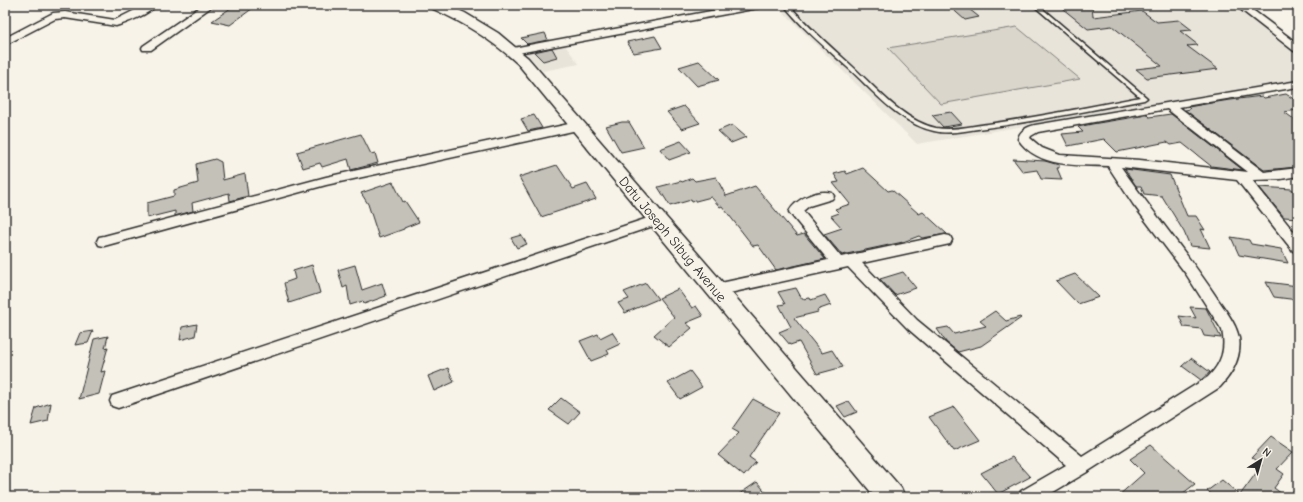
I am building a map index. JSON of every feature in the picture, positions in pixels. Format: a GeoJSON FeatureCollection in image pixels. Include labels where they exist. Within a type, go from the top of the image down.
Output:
{"type":"FeatureCollection","features":[{"type":"Feature","properties":{"kind":"main road","name":"Datu Joseph Sibug Avenue"},"geometry":{"type":"LineString","coordinates":[[436,5],[482,27],[513,51],[536,75],[892,497]]}},
{"type":"Feature","properties":{"kind":"street"},"geometry":{"type":"LineString","coordinates":[[5,42],[53,16],[65,15],[116,23],[126,20],[152,5]]}},
{"type":"Feature","properties":{"kind":"street"},"geometry":{"type":"LineString","coordinates":[[147,48],[209,5]]}},
{"type":"Feature","properties":{"kind":"street"},"geometry":{"type":"LineString","coordinates":[[513,51],[758,5]]}},
{"type":"Feature","properties":{"kind":"street"},"geometry":{"type":"LineString","coordinates":[[1240,5],[1298,49]]}},
{"type":"Feature","properties":{"kind":"street"},"geometry":{"type":"LineString","coordinates":[[1298,84],[1035,129],[1025,134],[1024,138],[1031,146],[1048,156],[1066,160],[1111,162],[1242,176],[1261,176],[1298,172]]}},
{"type":"Feature","properties":{"kind":"street"},"geometry":{"type":"LineString","coordinates":[[1169,105],[1261,176]]}},
{"type":"Feature","properties":{"kind":"street"},"geometry":{"type":"LineString","coordinates":[[104,241],[326,181],[578,126]]}},
{"type":"Feature","properties":{"kind":"street"},"geometry":{"type":"LineString","coordinates":[[1028,497],[1081,466],[1214,382],[1223,374],[1228,365],[1233,346],[1229,329],[1203,289],[1111,162]]}},
{"type":"Feature","properties":{"kind":"street"},"geometry":{"type":"LineString","coordinates":[[1242,176],[1298,247]]}},
{"type":"Feature","properties":{"kind":"street"},"geometry":{"type":"LineString","coordinates":[[827,196],[801,203],[797,207],[796,212],[844,262],[912,324],[1081,466]]}},
{"type":"Feature","properties":{"kind":"street"},"geometry":{"type":"LineString","coordinates":[[118,401],[657,220]]}},
{"type":"Feature","properties":{"kind":"street"},"geometry":{"type":"LineString","coordinates":[[716,290],[945,240]]}},
{"type":"Feature","properties":{"kind":"lane"},"geometry":{"type":"LineString","coordinates":[[786,5],[798,20],[880,95],[906,116],[933,129],[954,130],[1013,123],[1144,98],[1035,5]]}},
{"type":"Feature","properties":{"kind":"shaded area"},"geometry":{"type":"Polygon","coordinates":[[[776,5],[1234,5],[1298,55],[1298,80],[917,144],[776,5]]]}},
{"type":"Feature","properties":{"kind":"shaded area"},"geometry":{"type":"Polygon","coordinates":[[[1017,27],[1080,79],[941,104],[888,48],[1017,27]]]}},
{"type":"Feature","properties":{"kind":"shaded area"},"geometry":{"type":"Polygon","coordinates":[[[564,44],[579,64],[543,71],[525,52],[564,44]]]}},
{"type":"Feature","properties":{"kind":"building"},"geometry":{"type":"Polygon","coordinates":[[[235,5],[257,5],[230,25],[212,21],[235,5]]]}},
{"type":"Feature","properties":{"kind":"building"},"geometry":{"type":"Polygon","coordinates":[[[948,5],[964,5],[979,17],[965,20],[948,5]]]}},
{"type":"Feature","properties":{"kind":"building"},"geometry":{"type":"Polygon","coordinates":[[[1058,5],[1092,5],[1093,17],[1142,11],[1157,22],[1179,20],[1192,30],[1180,31],[1198,45],[1187,46],[1218,69],[1147,78],[1136,69],[1162,66],[1112,26],[1088,29],[1058,5]]]}},
{"type":"Feature","properties":{"kind":"building"},"geometry":{"type":"Polygon","coordinates":[[[545,33],[548,40],[527,44],[521,38],[545,33]]]}},
{"type":"Feature","properties":{"kind":"building"},"geometry":{"type":"Polygon","coordinates":[[[655,36],[662,48],[634,53],[627,42],[655,36]]]}},
{"type":"Feature","properties":{"kind":"building"},"geometry":{"type":"Polygon","coordinates":[[[552,48],[557,57],[543,61],[534,52],[552,48]]]}},
{"type":"Feature","properties":{"kind":"building"},"geometry":{"type":"Polygon","coordinates":[[[699,61],[719,80],[697,86],[679,67],[699,61]]]}},
{"type":"Feature","properties":{"kind":"building"},"geometry":{"type":"Polygon","coordinates":[[[1286,94],[1298,102],[1298,110],[1284,112],[1298,122],[1298,167],[1264,170],[1185,110],[1190,109],[1188,107],[1223,101],[1262,96],[1264,98],[1286,94]]]}},
{"type":"Feature","properties":{"kind":"building"},"geometry":{"type":"Polygon","coordinates":[[[684,106],[700,123],[682,129],[667,112],[684,106]]]}},
{"type":"Feature","properties":{"kind":"building"},"geometry":{"type":"Polygon","coordinates":[[[951,112],[962,124],[943,127],[932,115],[951,112]]]}},
{"type":"Feature","properties":{"kind":"building"},"geometry":{"type":"Polygon","coordinates":[[[1171,114],[1243,170],[1211,166],[1182,143],[1171,145],[1167,142],[1117,152],[1104,139],[1068,146],[1062,134],[1083,132],[1078,127],[1092,124],[1147,115],[1149,117],[1171,114]]]}},
{"type":"Feature","properties":{"kind":"building"},"geometry":{"type":"Polygon","coordinates":[[[534,115],[542,128],[528,131],[521,119],[534,115]]]}},
{"type":"Feature","properties":{"kind":"building"},"geometry":{"type":"Polygon","coordinates":[[[629,122],[644,147],[621,152],[606,126],[629,122]]]}},
{"type":"Feature","properties":{"kind":"building"},"geometry":{"type":"Polygon","coordinates":[[[732,125],[746,137],[731,143],[718,131],[732,125]]]}},
{"type":"Feature","properties":{"kind":"building"},"geometry":{"type":"Polygon","coordinates":[[[361,134],[371,154],[375,153],[378,163],[351,170],[348,159],[322,167],[320,163],[303,168],[297,152],[361,134]]]}},
{"type":"Feature","properties":{"kind":"building"},"geometry":{"type":"Polygon","coordinates":[[[681,141],[691,152],[669,160],[660,149],[681,141]]]}},
{"type":"Feature","properties":{"kind":"building"},"geometry":{"type":"Polygon","coordinates":[[[215,159],[221,162],[223,180],[245,174],[248,196],[230,201],[229,193],[192,203],[193,211],[175,216],[175,211],[147,218],[147,203],[174,196],[174,190],[198,183],[196,164],[215,159]]]}},
{"type":"Feature","properties":{"kind":"building"},"geometry":{"type":"Polygon","coordinates":[[[1013,159],[1045,161],[1059,165],[1059,168],[1057,168],[1062,180],[1041,179],[1037,170],[1023,172],[1013,159]]]}},
{"type":"Feature","properties":{"kind":"building"},"geometry":{"type":"Polygon","coordinates":[[[557,165],[573,189],[587,184],[596,199],[541,217],[519,177],[557,165]]]}},
{"type":"Feature","properties":{"kind":"building"},"geometry":{"type":"Polygon","coordinates":[[[863,168],[888,191],[892,190],[919,214],[923,212],[947,234],[922,238],[919,236],[903,242],[842,255],[824,234],[842,228],[831,216],[839,213],[835,209],[850,204],[833,183],[839,182],[834,174],[845,171],[847,174],[863,168]]]}},
{"type":"Feature","properties":{"kind":"building"},"geometry":{"type":"Polygon","coordinates":[[[1125,169],[1170,175],[1187,216],[1196,216],[1205,230],[1201,229],[1210,248],[1190,246],[1184,232],[1162,196],[1144,194],[1141,186],[1136,186],[1125,169]]]}},
{"type":"Feature","properties":{"kind":"building"},"geometry":{"type":"Polygon","coordinates":[[[716,177],[726,196],[755,186],[797,236],[804,234],[825,259],[776,270],[758,245],[753,246],[722,206],[720,207],[711,197],[692,202],[691,200],[670,206],[658,187],[682,182],[692,178],[695,181],[716,177]]]}},
{"type":"Feature","properties":{"kind":"building"},"geometry":{"type":"Polygon","coordinates":[[[393,182],[403,202],[405,201],[419,222],[379,238],[368,204],[361,193],[393,182]]]}},
{"type":"Feature","properties":{"kind":"building"},"geometry":{"type":"Polygon","coordinates":[[[1259,187],[1292,189],[1298,198],[1298,218],[1284,217],[1259,187]]]}},
{"type":"Feature","properties":{"kind":"building"},"geometry":{"type":"Polygon","coordinates":[[[521,235],[527,244],[517,248],[511,238],[521,235]]]}},
{"type":"Feature","properties":{"kind":"building"},"geometry":{"type":"Polygon","coordinates":[[[1231,237],[1249,240],[1251,244],[1281,249],[1288,263],[1239,255],[1231,237]]]}},
{"type":"Feature","properties":{"kind":"building"},"geometry":{"type":"Polygon","coordinates":[[[312,265],[320,293],[289,303],[284,283],[295,279],[293,271],[312,265]]]}},
{"type":"Feature","properties":{"kind":"building"},"geometry":{"type":"Polygon","coordinates":[[[355,265],[362,290],[382,283],[386,296],[364,304],[363,301],[350,305],[347,286],[343,288],[338,270],[355,265]]]}},
{"type":"Feature","properties":{"kind":"building"},"geometry":{"type":"Polygon","coordinates":[[[903,272],[916,288],[895,295],[880,279],[903,272]]]}},
{"type":"Feature","properties":{"kind":"building"},"geometry":{"type":"Polygon","coordinates":[[[1075,274],[1099,297],[1078,304],[1056,281],[1075,274]]]}},
{"type":"Feature","properties":{"kind":"building"},"geometry":{"type":"Polygon","coordinates":[[[1266,282],[1298,286],[1298,300],[1274,297],[1266,282]]]}},
{"type":"Feature","properties":{"kind":"building"},"geometry":{"type":"Polygon","coordinates":[[[646,283],[658,299],[625,313],[618,303],[629,299],[624,292],[646,283]]]}},
{"type":"Feature","properties":{"kind":"building"},"geometry":{"type":"Polygon","coordinates":[[[796,288],[802,299],[810,298],[811,300],[825,295],[831,305],[817,310],[818,312],[794,318],[822,353],[832,350],[843,367],[817,374],[799,342],[790,345],[779,332],[791,327],[779,305],[785,304],[778,292],[796,288]]]}},
{"type":"Feature","properties":{"kind":"building"},"geometry":{"type":"Polygon","coordinates":[[[678,289],[692,308],[696,306],[703,316],[686,323],[692,328],[669,347],[654,335],[674,317],[659,298],[678,289]]]}},
{"type":"Feature","properties":{"kind":"building"},"geometry":{"type":"Polygon","coordinates":[[[1190,307],[1206,308],[1221,338],[1204,336],[1201,329],[1184,327],[1179,316],[1196,318],[1190,307]]]}},
{"type":"Feature","properties":{"kind":"building"},"geometry":{"type":"Polygon","coordinates":[[[995,311],[1006,321],[1021,318],[981,346],[958,352],[946,342],[937,329],[948,327],[954,334],[986,326],[980,321],[995,311]]]}},
{"type":"Feature","properties":{"kind":"building"},"geometry":{"type":"Polygon","coordinates":[[[197,324],[195,336],[180,340],[182,327],[197,324]]]}},
{"type":"Feature","properties":{"kind":"building"},"geometry":{"type":"Polygon","coordinates":[[[93,331],[88,343],[75,345],[80,333],[93,331]]]}},
{"type":"Feature","properties":{"kind":"building"},"geometry":{"type":"Polygon","coordinates":[[[612,332],[620,344],[607,350],[609,354],[591,361],[580,341],[598,334],[600,338],[612,332]]]}},
{"type":"Feature","properties":{"kind":"building"},"geometry":{"type":"Polygon","coordinates":[[[108,336],[105,348],[108,347],[101,372],[105,371],[99,394],[79,399],[94,339],[108,336]]]}},
{"type":"Feature","properties":{"kind":"building"},"geometry":{"type":"Polygon","coordinates":[[[1191,358],[1210,372],[1201,380],[1182,366],[1191,358]]]}},
{"type":"Feature","properties":{"kind":"building"},"geometry":{"type":"Polygon","coordinates":[[[448,368],[454,382],[434,391],[428,376],[448,368]]]}},
{"type":"Feature","properties":{"kind":"building"},"geometry":{"type":"Polygon","coordinates":[[[690,371],[702,387],[680,399],[668,383],[690,371]]]}},
{"type":"Feature","properties":{"kind":"building"},"geometry":{"type":"Polygon","coordinates":[[[561,398],[580,412],[569,424],[549,410],[561,398]]]}},
{"type":"Feature","properties":{"kind":"building"},"geometry":{"type":"Polygon","coordinates":[[[753,399],[779,413],[749,457],[756,462],[744,476],[718,455],[739,433],[732,429],[753,399]]]}},
{"type":"Feature","properties":{"kind":"building"},"geometry":{"type":"Polygon","coordinates":[[[849,401],[857,412],[845,417],[837,406],[849,401]]]}},
{"type":"Feature","properties":{"kind":"building"},"geometry":{"type":"Polygon","coordinates":[[[51,403],[48,421],[31,425],[36,408],[51,403]]]}},
{"type":"Feature","properties":{"kind":"building"},"geometry":{"type":"Polygon","coordinates":[[[954,407],[980,440],[954,451],[929,417],[954,407]]]}},
{"type":"Feature","properties":{"kind":"building"},"geometry":{"type":"Polygon","coordinates":[[[1271,437],[1293,452],[1277,469],[1284,474],[1274,488],[1286,497],[1215,497],[1207,491],[1222,480],[1240,495],[1262,465],[1252,457],[1271,437]]]}},
{"type":"Feature","properties":{"kind":"building"},"geometry":{"type":"Polygon","coordinates":[[[1151,445],[1195,484],[1178,497],[1117,497],[1144,473],[1130,459],[1151,445]]]}},
{"type":"Feature","properties":{"kind":"building"},"geometry":{"type":"Polygon","coordinates":[[[1012,457],[1030,477],[998,494],[981,473],[1012,457]]]}},
{"type":"Feature","properties":{"kind":"building"},"geometry":{"type":"Polygon","coordinates":[[[757,482],[770,497],[735,497],[757,482]]]}}]}
